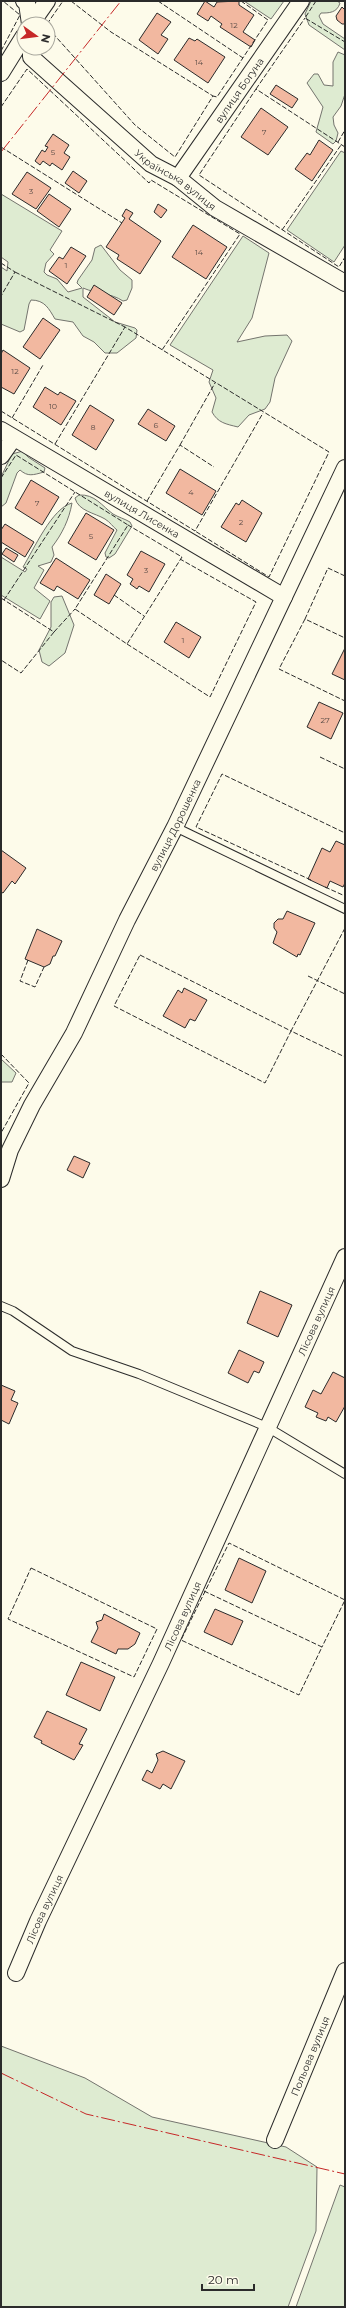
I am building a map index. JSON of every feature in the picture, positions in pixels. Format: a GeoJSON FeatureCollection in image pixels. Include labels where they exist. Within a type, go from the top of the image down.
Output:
{"type":"FeatureCollection","features":[{"type":"Feature","properties":{"kind":"street"},"geometry":{"type":"LineString","coordinates":[[24,1],[27,3],[29,16]]}},
{"type":"Feature","properties":{"kind":"street"},"geometry":{"type":"LineString","coordinates":[[36,16],[47,1]]}},
{"type":"Feature","properties":{"kind":"street","name":"вулиця Богуна"},"geometry":{"type":"LineString","coordinates":[[178,178],[301,1]]}},
{"type":"Feature","properties":{"kind":"street"},"geometry":{"type":"LineString","coordinates":[[1,73],[16,49]]}},
{"type":"Feature","properties":{"kind":"street","name":"Українська вулиця"},"geometry":{"type":"LineString","coordinates":[[31,56],[151,164],[178,178],[215,208],[345,283]]}},
{"type":"Feature","properties":{"kind":"street"},"geometry":{"type":"LineString","coordinates":[[1,456],[7,434]]}},
{"type":"Feature","properties":{"kind":"street","name":"вулиця Лисенка"},"geometry":{"type":"LineString","coordinates":[[7,434],[284,597]]}},
{"type":"Feature","properties":{"kind":"street","name":"вулиця Дорошенка"},"geometry":{"type":"LineString","coordinates":[[1,1179],[10,1150],[32,1105],[74,1033],[127,920],[175,827],[345,468]]}},
{"type":"Feature","properties":{"kind":"street","name":"Лісова вулиця"},"geometry":{"type":"LineString","coordinates":[[16,1973],[38,1921],[161,1663],[345,1256]]}},
{"type":"Feature","properties":{"kind":"street","name":"Польова вулиця"},"geometry":{"type":"LineString","coordinates":[[275,2140],[345,1971]]}},
{"type":"Feature","properties":{"kind":"lane"},"geometry":{"type":"LineString","coordinates":[[175,827],[345,909]]}},
{"type":"Feature","properties":{"kind":"lane"},"geometry":{"type":"LineString","coordinates":[[1,1306],[72,1351],[139,1374],[267,1427],[345,1474]]}},
{"type":"Feature","properties":{"kind":"green space"},"geometry":{"type":"Polygon","coordinates":[[[244,1],[284,1],[271,19],[244,1]]]}},
{"type":"Feature","properties":{"kind":"green space"},"geometry":{"type":"Polygon","coordinates":[[[311,1],[337,1],[340,3],[335,11],[321,13],[319,16],[323,24],[345,39],[345,50],[309,25],[305,14],[311,1]]]}},
{"type":"Feature","properties":{"kind":"green space"},"geometry":{"type":"Polygon","coordinates":[[[338,52],[345,55],[345,94],[341,106],[333,117],[334,125],[338,133],[336,141],[333,144],[316,132],[323,107],[307,83],[314,74],[318,74],[324,85],[333,86],[333,62],[338,52]]]}},
{"type":"Feature","properties":{"kind":"green space"},"geometry":{"type":"Polygon","coordinates":[[[341,151],[345,153],[345,245],[334,262],[287,230],[341,151]]]}},
{"type":"Feature","properties":{"kind":"green space"},"geometry":{"type":"Polygon","coordinates":[[[1,194],[62,231],[50,250],[54,254],[46,263],[44,272],[47,275],[57,279],[68,292],[82,288],[77,283],[78,280],[92,260],[95,248],[101,245],[120,270],[132,280],[132,288],[127,300],[123,301],[114,296],[83,288],[83,297],[115,322],[135,328],[137,330],[136,338],[117,353],[105,353],[94,342],[83,336],[73,322],[55,319],[43,303],[36,300],[31,300],[29,304],[24,330],[20,332],[1,324],[1,267],[7,271],[8,262],[1,257],[1,194]]]}},
{"type":"Feature","properties":{"kind":"green space"},"geometry":{"type":"Polygon","coordinates":[[[243,236],[269,253],[252,318],[237,342],[265,336],[287,335],[292,341],[275,378],[270,402],[265,409],[249,415],[238,427],[220,421],[212,412],[216,398],[209,382],[213,370],[170,345],[243,236]]]}},
{"type":"Feature","properties":{"kind":"green space"},"geometry":{"type":"Polygon","coordinates":[[[23,451],[28,457],[45,468],[44,472],[31,475],[20,470],[17,473],[6,503],[1,507],[1,477],[12,454],[23,451]]]}},
{"type":"Feature","properties":{"kind":"green space"},"geometry":{"type":"Polygon","coordinates":[[[79,495],[94,498],[113,514],[130,522],[132,526],[115,554],[109,558],[106,557],[105,553],[117,530],[105,519],[83,509],[75,498],[79,495]]]}},
{"type":"Feature","properties":{"kind":"green space"},"geometry":{"type":"Polygon","coordinates":[[[72,503],[65,526],[52,547],[54,555],[51,562],[38,566],[44,570],[34,588],[50,601],[40,619],[1,595],[1,557],[25,572],[27,569],[23,567],[44,530],[57,513],[65,506],[72,503]]]}},
{"type":"Feature","properties":{"kind":"green space"},"geometry":{"type":"Polygon","coordinates":[[[62,596],[74,625],[65,653],[49,666],[42,662],[39,650],[51,627],[51,602],[54,597],[62,596]]]}},
{"type":"Feature","properties":{"kind":"green space"},"geometry":{"type":"Polygon","coordinates":[[[1,1059],[16,1073],[12,1082],[1,1082],[1,1059]]]}},
{"type":"Feature","properties":{"kind":"green space"},"geometry":{"type":"Polygon","coordinates":[[[1,2046],[85,2078],[152,2117],[286,2147],[317,2167],[316,2231],[288,2307],[1,2307],[1,2046]]]}},
{"type":"Feature","properties":{"kind":"green space"},"geometry":{"type":"Polygon","coordinates":[[[340,2185],[345,2187],[345,2307],[296,2307],[340,2185]]]}},
{"type":"Feature","properties":{"kind":"building"},"geometry":{"type":"Polygon","coordinates":[[[205,1],[214,7],[217,2],[239,1],[239,5],[254,15],[243,32],[255,40],[251,47],[220,27],[222,24],[211,16],[208,21],[197,14],[205,1]]]}},
{"type":"Feature","properties":{"kind":"building"},"geometry":{"type":"Polygon","coordinates":[[[342,7],[345,10],[345,24],[342,24],[337,20],[336,16],[342,7]]]}},
{"type":"Feature","properties":{"kind":"building"},"geometry":{"type":"Polygon","coordinates":[[[157,13],[171,22],[161,35],[168,39],[158,54],[139,40],[157,13]]]}},
{"type":"Feature","properties":{"kind":"building"},"geometry":{"type":"Polygon","coordinates":[[[189,38],[195,41],[197,39],[225,57],[208,83],[174,60],[189,38]]]}},
{"type":"Feature","properties":{"kind":"building"},"geometry":{"type":"Polygon","coordinates":[[[276,85],[298,99],[292,108],[270,94],[276,85]]]}},
{"type":"Feature","properties":{"kind":"building"},"geometry":{"type":"Polygon","coordinates":[[[261,108],[288,127],[268,155],[241,137],[261,108]]]}},
{"type":"Feature","properties":{"kind":"building"},"geometry":{"type":"Polygon","coordinates":[[[53,134],[69,145],[64,153],[70,157],[62,170],[52,163],[50,166],[43,161],[40,165],[35,161],[42,150],[45,152],[48,147],[45,146],[53,134]]]}},
{"type":"Feature","properties":{"kind":"building"},"geometry":{"type":"Polygon","coordinates":[[[319,140],[333,150],[312,181],[295,169],[307,153],[310,155],[319,140]]]}},
{"type":"Feature","properties":{"kind":"building"},"geometry":{"type":"Polygon","coordinates":[[[73,171],[87,181],[79,193],[65,183],[73,171]]]}},
{"type":"Feature","properties":{"kind":"building"},"geometry":{"type":"Polygon","coordinates":[[[27,172],[51,188],[36,209],[12,194],[27,172]]]}},
{"type":"Feature","properties":{"kind":"building"},"geometry":{"type":"Polygon","coordinates":[[[49,194],[71,209],[59,227],[37,211],[49,194]]]}},
{"type":"Feature","properties":{"kind":"building"},"geometry":{"type":"Polygon","coordinates":[[[158,204],[167,210],[161,218],[154,212],[158,204]]]}},
{"type":"Feature","properties":{"kind":"building"},"geometry":{"type":"Polygon","coordinates":[[[126,209],[133,213],[129,219],[161,241],[140,274],[117,259],[119,255],[106,247],[125,218],[122,216],[126,209]]]}},
{"type":"Feature","properties":{"kind":"building"},"geometry":{"type":"Polygon","coordinates":[[[193,225],[227,247],[206,279],[172,257],[193,225]]]}},
{"type":"Feature","properties":{"kind":"building"},"geometry":{"type":"Polygon","coordinates":[[[71,247],[86,256],[67,284],[49,271],[59,257],[63,259],[71,247]]]}},
{"type":"Feature","properties":{"kind":"building"},"geometry":{"type":"Polygon","coordinates":[[[94,285],[122,303],[114,315],[87,297],[94,285]]]}},
{"type":"Feature","properties":{"kind":"building"},"geometry":{"type":"Polygon","coordinates":[[[43,318],[60,330],[40,359],[23,347],[43,318]]]}},
{"type":"Feature","properties":{"kind":"building"},"geometry":{"type":"Polygon","coordinates":[[[3,350],[30,368],[14,394],[1,387],[1,354],[3,350]]]}},
{"type":"Feature","properties":{"kind":"building"},"geometry":{"type":"Polygon","coordinates":[[[45,387],[58,395],[60,392],[76,401],[61,425],[33,407],[45,387]]]}},
{"type":"Feature","properties":{"kind":"building"},"geometry":{"type":"Polygon","coordinates":[[[90,405],[114,420],[96,450],[72,435],[90,405]]]}},
{"type":"Feature","properties":{"kind":"building"},"geometry":{"type":"Polygon","coordinates":[[[148,409],[175,426],[166,441],[138,424],[148,409]]]}},
{"type":"Feature","properties":{"kind":"building"},"geometry":{"type":"Polygon","coordinates":[[[180,469],[216,491],[202,515],[166,493],[180,469]]]}},
{"type":"Feature","properties":{"kind":"building"},"geometry":{"type":"Polygon","coordinates":[[[31,480],[59,497],[42,525],[15,508],[31,480]]]}},
{"type":"Feature","properties":{"kind":"building"},"geometry":{"type":"Polygon","coordinates":[[[242,500],[262,513],[246,542],[221,527],[236,503],[239,505],[242,500]]]}},
{"type":"Feature","properties":{"kind":"building"},"geometry":{"type":"Polygon","coordinates":[[[86,513],[114,530],[96,560],[68,543],[86,513]]]}},
{"type":"Feature","properties":{"kind":"building"},"geometry":{"type":"Polygon","coordinates":[[[5,524],[34,542],[25,557],[1,542],[1,530],[5,524]]]}},
{"type":"Feature","properties":{"kind":"building"},"geometry":{"type":"Polygon","coordinates":[[[6,548],[18,555],[14,562],[2,554],[6,548]]]}},
{"type":"Feature","properties":{"kind":"building"},"geometry":{"type":"Polygon","coordinates":[[[141,551],[165,564],[149,592],[139,586],[137,589],[130,584],[133,579],[127,575],[141,551]]]}},
{"type":"Feature","properties":{"kind":"building"},"geometry":{"type":"Polygon","coordinates":[[[56,558],[90,580],[78,599],[57,586],[54,591],[40,583],[56,558]]]}},
{"type":"Feature","properties":{"kind":"building"},"geometry":{"type":"Polygon","coordinates":[[[106,574],[121,584],[109,604],[94,595],[106,574]]]}},
{"type":"Feature","properties":{"kind":"building"},"geometry":{"type":"Polygon","coordinates":[[[176,622],[201,637],[189,658],[164,642],[176,622]]]}},
{"type":"Feature","properties":{"kind":"building"},"geometry":{"type":"Polygon","coordinates":[[[345,648],[345,680],[332,674],[345,648]]]}},
{"type":"Feature","properties":{"kind":"building"},"geometry":{"type":"Polygon","coordinates":[[[319,702],[343,713],[331,739],[307,727],[319,702]]]}},
{"type":"Feature","properties":{"kind":"building"},"geometry":{"type":"Polygon","coordinates":[[[336,841],[345,845],[345,883],[343,887],[330,881],[327,888],[308,879],[322,848],[330,852],[336,841]]]}},
{"type":"Feature","properties":{"kind":"building"},"geometry":{"type":"Polygon","coordinates":[[[1,850],[26,868],[15,884],[12,881],[3,893],[1,892],[1,850]]]}},
{"type":"Feature","properties":{"kind":"building"},"geometry":{"type":"Polygon","coordinates":[[[287,911],[315,923],[300,955],[298,954],[297,957],[273,943],[277,932],[274,928],[274,923],[278,919],[283,919],[287,911]]]}},
{"type":"Feature","properties":{"kind":"building"},"geometry":{"type":"Polygon","coordinates":[[[37,929],[62,941],[50,964],[44,967],[25,959],[37,929]]]}},
{"type":"Feature","properties":{"kind":"building"},"geometry":{"type":"Polygon","coordinates":[[[184,988],[207,1000],[195,1021],[190,1019],[185,1028],[163,1016],[178,990],[182,993],[184,988]]]}},
{"type":"Feature","properties":{"kind":"building"},"geometry":{"type":"Polygon","coordinates":[[[74,1156],[90,1163],[83,1178],[67,1170],[74,1156]]]}},
{"type":"Feature","properties":{"kind":"building"},"geometry":{"type":"Polygon","coordinates":[[[260,1291],[292,1305],[278,1337],[247,1323],[260,1291]]]}},
{"type":"Feature","properties":{"kind":"building"},"geometry":{"type":"Polygon","coordinates":[[[239,1350],[264,1362],[259,1373],[254,1371],[248,1383],[228,1373],[239,1350]]]}},
{"type":"Feature","properties":{"kind":"building"},"geometry":{"type":"Polygon","coordinates":[[[333,1372],[345,1378],[345,1406],[336,1422],[328,1417],[326,1421],[316,1417],[318,1413],[305,1407],[313,1390],[321,1394],[333,1372]]]}},
{"type":"Feature","properties":{"kind":"building"},"geometry":{"type":"Polygon","coordinates":[[[1,1385],[15,1391],[11,1400],[18,1403],[9,1424],[1,1420],[1,1385]]]}},
{"type":"Feature","properties":{"kind":"building"},"geometry":{"type":"Polygon","coordinates":[[[239,1558],[266,1571],[252,1603],[225,1590],[239,1558]]]}},
{"type":"Feature","properties":{"kind":"building"},"geometry":{"type":"Polygon","coordinates":[[[215,1609],[243,1621],[232,1645],[204,1632],[215,1609]]]}},
{"type":"Feature","properties":{"kind":"building"},"geometry":{"type":"Polygon","coordinates":[[[104,1614],[140,1633],[135,1644],[128,1649],[118,1649],[116,1654],[91,1642],[98,1628],[96,1622],[102,1620],[104,1614]]]}},
{"type":"Feature","properties":{"kind":"building"},"geometry":{"type":"Polygon","coordinates":[[[81,1662],[115,1677],[100,1711],[66,1695],[81,1662]]]}},
{"type":"Feature","properties":{"kind":"building"},"geometry":{"type":"Polygon","coordinates":[[[47,1711],[87,1729],[79,1744],[83,1745],[74,1760],[41,1743],[42,1741],[34,1737],[47,1711]]]}},
{"type":"Feature","properties":{"kind":"building"},"geometry":{"type":"Polygon","coordinates":[[[163,1751],[185,1761],[171,1789],[163,1784],[160,1789],[142,1780],[147,1770],[152,1773],[158,1760],[156,1754],[163,1751]]]}},
{"type":"Feature","properties":{"kind":"fence"},"geometry":{"type":"LineString","coordinates":[[1,51],[20,15],[3,1]]}},
{"type":"Feature","properties":{"kind":"fence"},"geometry":{"type":"LineString","coordinates":[[53,16],[63,1]]}},
{"type":"Feature","properties":{"kind":"fence"},"geometry":{"type":"LineString","coordinates":[[71,1],[111,32],[213,96]]}},
{"type":"Feature","properties":{"kind":"fence"},"geometry":{"type":"LineString","coordinates":[[158,1],[243,58]]}},
{"type":"Feature","properties":{"kind":"fence"},"geometry":{"type":"LineString","coordinates":[[56,37],[135,125],[175,157],[213,96],[217,97],[268,20],[241,1]]}},
{"type":"Feature","properties":{"kind":"fence"},"geometry":{"type":"LineString","coordinates":[[316,1],[305,18],[345,42]]}},
{"type":"Feature","properties":{"kind":"fence"},"geometry":{"type":"LineString","coordinates":[[256,89],[305,18]]}},
{"type":"Feature","properties":{"kind":"fence"},"geometry":{"type":"LineString","coordinates":[[1,107],[27,69],[149,183],[151,180],[240,234],[162,350]]}},
{"type":"Feature","properties":{"kind":"fence"},"geometry":{"type":"LineString","coordinates":[[345,147],[256,89],[199,175],[339,267],[345,257]]}},
{"type":"Feature","properties":{"kind":"fence"},"geometry":{"type":"LineString","coordinates":[[338,142],[345,130]]}},
{"type":"Feature","properties":{"kind":"fence"},"geometry":{"type":"LineString","coordinates":[[282,230],[341,145]]}},
{"type":"Feature","properties":{"kind":"fence"},"geometry":{"type":"LineString","coordinates":[[1,147],[122,223]]}},
{"type":"Feature","properties":{"kind":"fence"},"geometry":{"type":"LineString","coordinates":[[1,263],[15,272],[1,296]]}},
{"type":"Feature","properties":{"kind":"fence"},"geometry":{"type":"LineString","coordinates":[[15,272],[125,327]]}},
{"type":"Feature","properties":{"kind":"fence"},"geometry":{"type":"LineString","coordinates":[[55,444],[125,327],[329,452],[269,577],[195,531]]}},
{"type":"Feature","properties":{"kind":"fence"},"geometry":{"type":"LineString","coordinates":[[12,418],[43,365]]}},
{"type":"Feature","properties":{"kind":"fence"},"geometry":{"type":"LineString","coordinates":[[180,445],[215,383]]}},
{"type":"Feature","properties":{"kind":"fence"},"geometry":{"type":"LineString","coordinates":[[1,411],[195,531],[263,413]]}},
{"type":"Feature","properties":{"kind":"fence"},"geometry":{"type":"LineString","coordinates":[[147,501],[180,445],[214,467]]}},
{"type":"Feature","properties":{"kind":"fence"},"geometry":{"type":"LineString","coordinates":[[1,478],[16,455],[128,525],[75,609],[127,644],[182,557],[128,525]]}},
{"type":"Feature","properties":{"kind":"fence"},"geometry":{"type":"LineString","coordinates":[[4,600],[75,492]]}},
{"type":"Feature","properties":{"kind":"fence"},"geometry":{"type":"LineString","coordinates":[[127,644],[210,697],[256,602],[180,559]]}},
{"type":"Feature","properties":{"kind":"fence"},"geometry":{"type":"LineString","coordinates":[[345,576],[328,568],[305,619],[345,638]]}},
{"type":"Feature","properties":{"kind":"fence"},"geometry":{"type":"LineString","coordinates":[[114,595],[144,616]]}},
{"type":"Feature","properties":{"kind":"fence"},"geometry":{"type":"LineString","coordinates":[[1,598],[54,632],[21,673],[1,660]]}},
{"type":"Feature","properties":{"kind":"fence"},"geometry":{"type":"LineString","coordinates":[[54,632],[75,609]]}},
{"type":"Feature","properties":{"kind":"fence"},"geometry":{"type":"LineString","coordinates":[[305,619],[279,669],[345,701]]}},
{"type":"Feature","properties":{"kind":"fence"},"geometry":{"type":"LineString","coordinates":[[320,757],[345,769]]}},
{"type":"Feature","properties":{"kind":"fence"},"geometry":{"type":"LineString","coordinates":[[311,880],[196,827],[222,774],[345,833]]}},
{"type":"Feature","properties":{"kind":"fence"},"geometry":{"type":"LineString","coordinates":[[325,887],[345,896]]}},
{"type":"Feature","properties":{"kind":"fence"},"geometry":{"type":"LineString","coordinates":[[345,928],[291,1031],[345,1057]]}},
{"type":"Feature","properties":{"kind":"fence"},"geometry":{"type":"LineString","coordinates":[[140,955],[291,1031],[265,1083],[114,1006],[140,955]]}},
{"type":"Feature","properties":{"kind":"fence"},"geometry":{"type":"LineString","coordinates":[[28,960],[20,981],[35,987],[44,967]]}},
{"type":"Feature","properties":{"kind":"fence"},"geometry":{"type":"LineString","coordinates":[[308,976],[345,994]]}},
{"type":"Feature","properties":{"kind":"fence"},"geometry":{"type":"LineString","coordinates":[[1,1054],[29,1083],[1,1133]]}},
{"type":"Feature","properties":{"kind":"fence"},"geometry":{"type":"LineString","coordinates":[[204,1591],[322,1647],[299,1695],[181,1640],[229,1543],[345,1600],[322,1647]]}},
{"type":"Feature","properties":{"kind":"fence"},"geometry":{"type":"LineString","coordinates":[[31,1568],[157,1629],[134,1677],[8,1619],[31,1568]]}},
{"type":"Feature","properties":{"kind":"power"},"geometry":{"type":"LineString","coordinates":[[1,152],[121,1]]}},
{"type":"Feature","properties":{"kind":"power"},"geometry":{"type":"LineString","coordinates":[[1,2073],[86,2114],[345,2174]]}}]}
